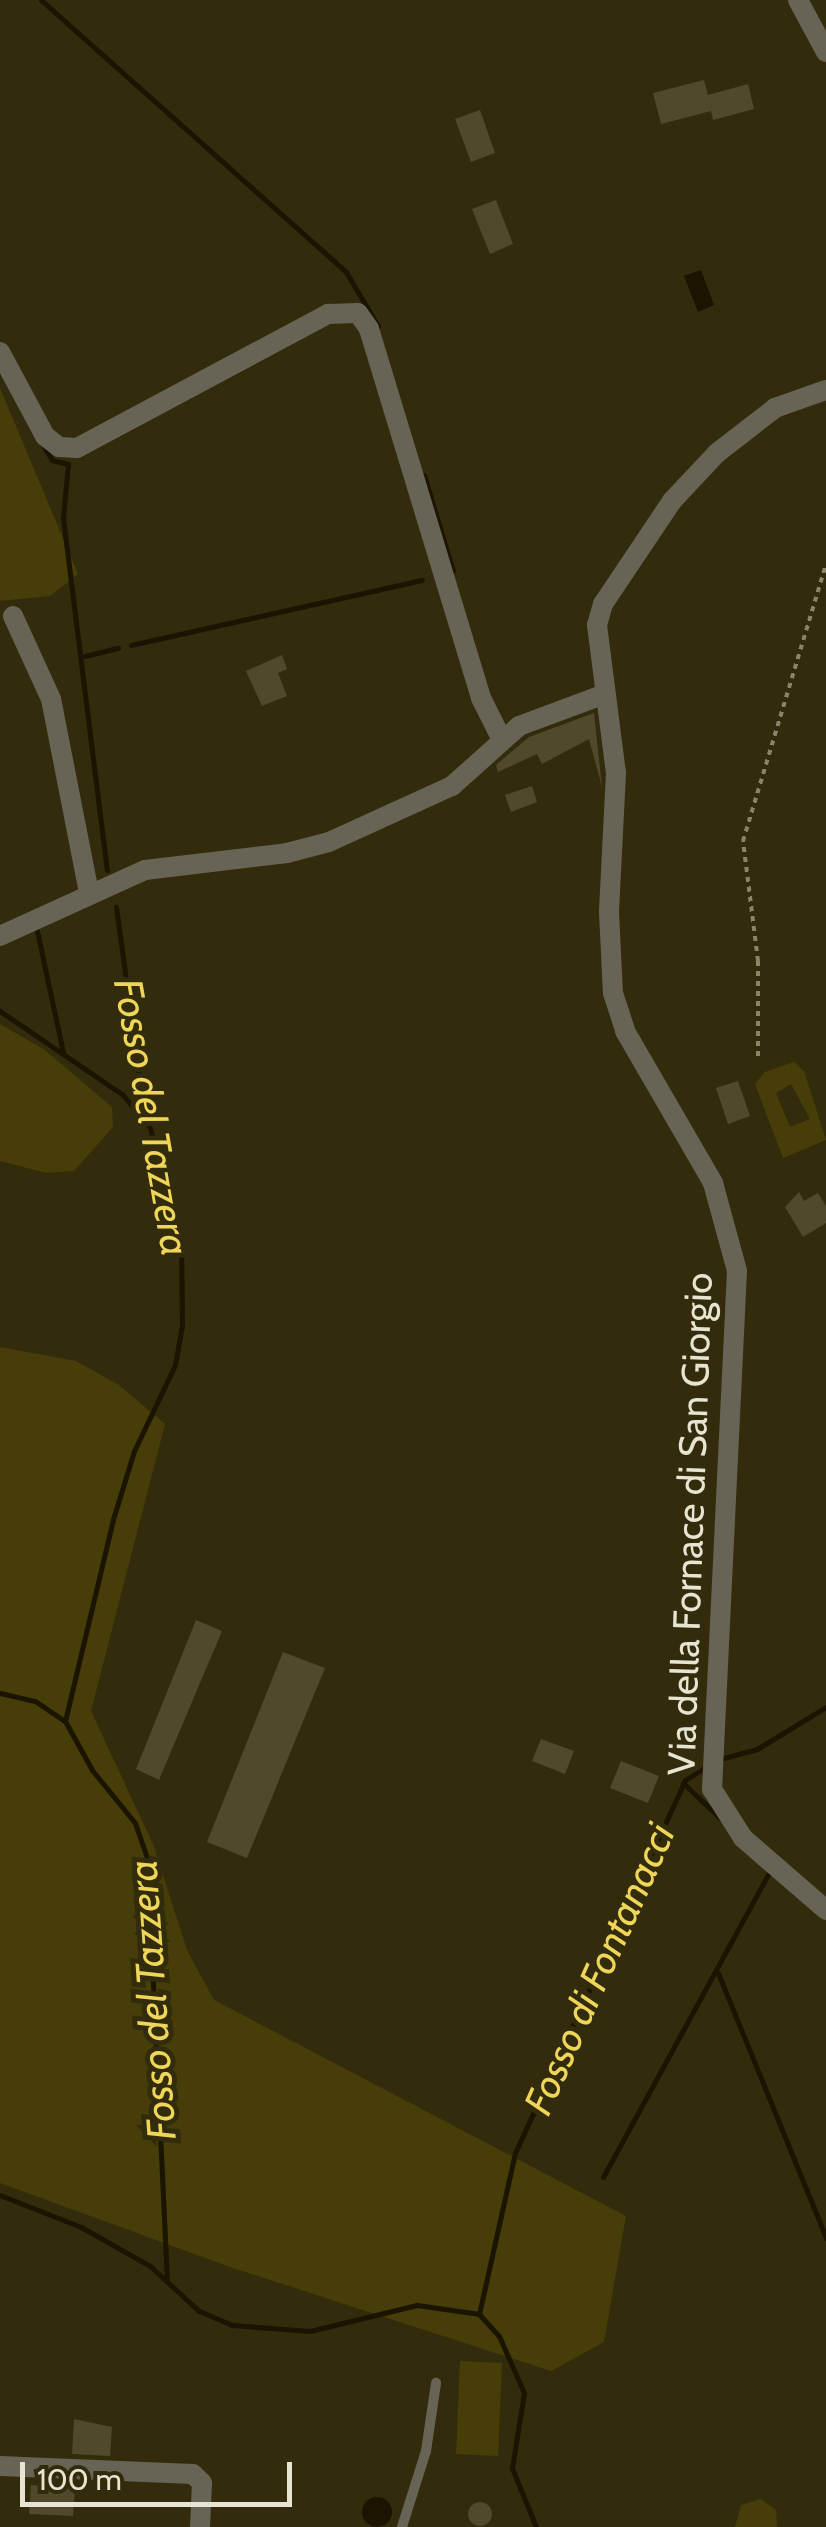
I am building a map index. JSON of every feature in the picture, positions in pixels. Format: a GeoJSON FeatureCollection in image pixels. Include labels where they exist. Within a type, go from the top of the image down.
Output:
{"type":"FeatureCollection","features":[{"type":"Feature","properties":{"kind":"street"},"geometry":{"type":"LineString","coordinates":[[798,0],[826,52]]}},
{"type":"Feature","properties":{"kind":"street"},"geometry":{"type":"LineString","coordinates":[[0,352],[46,436],[59,447],[77,448],[328,314],[358,313],[369,329],[481,698],[502,740]]}},
{"type":"Feature","properties":{"kind":"street","name":"Via della Fornace di San Giorgio"},"geometry":{"type":"LineString","coordinates":[[826,390],[793,398],[748,426],[672,501],[598,618],[616,772],[609,912],[616,1007],[713,1183],[737,1272],[712,1789],[742,1838],[826,1910]]}},
{"type":"Feature","properties":{"kind":"street"},"geometry":{"type":"LineString","coordinates":[[14,616],[51,699],[90,892]]}},
{"type":"Feature","properties":{"kind":"street"},"geometry":{"type":"LineString","coordinates":[[0,936],[145,870],[288,853],[329,842],[452,786],[502,740],[534,718],[605,694]]}},
{"type":"Feature","properties":{"kind":"street"},"geometry":{"type":"LineString","coordinates":[[0,2466],[193,2474],[202,2486],[200,2527]]}},
{"type":"Feature","properties":{"kind":"lane"},"geometry":{"type":"LineString","coordinates":[[402,2527],[426,2451],[436,2383]]}},
{"type":"Feature","properties":{"kind":"path"},"geometry":{"type":"LineString","coordinates":[[758,1056],[758,961],[742,876],[742,841],[826,565]]}},
{"type":"Feature","properties":{"kind":"shaded area"},"geometry":{"type":"Polygon","coordinates":[[[701,270],[714,305],[698,312],[684,276],[701,270]]]}},
{"type":"Feature","properties":{"kind":"shaded area"},"geometry":{"type":"Polygon","coordinates":[[[0,388],[78,574],[50,596],[0,601],[0,388]]]}},
{"type":"Feature","properties":{"kind":"shaded area"},"geometry":{"type":"Polygon","coordinates":[[[0,1024],[45,1050],[112,1107],[113,1127],[74,1171],[46,1173],[0,1161],[0,1024]]]}},
{"type":"Feature","properties":{"kind":"shaded area"},"geometry":{"type":"Polygon","coordinates":[[[794,1062],[804,1071],[826,1140],[783,1158],[755,1084],[765,1072],[794,1062]],[[791,1084],[776,1093],[790,1127],[810,1119],[791,1084]]]}},
{"type":"Feature","properties":{"kind":"shaded area"},"geometry":{"type":"Polygon","coordinates":[[[0,1347],[76,1361],[119,1385],[165,1424],[91,1711],[153,1844],[187,1950],[214,2000],[626,2216],[604,2342],[551,2371],[230,2267],[0,2183],[0,1347]]]}},
{"type":"Feature","properties":{"kind":"shaded area"},"geometry":{"type":"Polygon","coordinates":[[[460,2361],[502,2363],[498,2456],[456,2454],[460,2361]]]}},
{"type":"Feature","properties":{"kind":"shaded area"},"geometry":{"type":"Polygon","coordinates":[[[377,2497],[388,2501],[392,2512],[388,2523],[377,2527],[366,2523],[362,2512],[366,2501],[377,2497]]]}},
{"type":"Feature","properties":{"kind":"shaded area"},"geometry":{"type":"Polygon","coordinates":[[[761,2499],[776,2510],[777,2527],[735,2527],[741,2505],[761,2499]]]}},
{"type":"Feature","properties":{"kind":"building"},"geometry":{"type":"Polygon","coordinates":[[[704,80],[708,95],[748,84],[754,109],[713,120],[711,111],[661,124],[653,93],[704,80]]]}},
{"type":"Feature","properties":{"kind":"building"},"geometry":{"type":"Polygon","coordinates":[[[480,110],[495,153],[471,162],[455,119],[480,110]]]}},
{"type":"Feature","properties":{"kind":"building"},"geometry":{"type":"Polygon","coordinates":[[[496,200],[513,244],[490,254],[472,209],[496,200]]]}},
{"type":"Feature","properties":{"kind":"building"},"geometry":{"type":"Polygon","coordinates":[[[282,655],[287,669],[278,673],[287,696],[262,706],[246,671],[282,655]]]}},
{"type":"Feature","properties":{"kind":"building"},"geometry":{"type":"Polygon","coordinates":[[[594,713],[602,787],[589,739],[542,764],[537,754],[498,772],[496,765],[529,737],[594,713]]]}},
{"type":"Feature","properties":{"kind":"building"},"geometry":{"type":"Polygon","coordinates":[[[532,786],[537,802],[511,812],[505,795],[532,786]]]}},
{"type":"Feature","properties":{"kind":"building"},"geometry":{"type":"Polygon","coordinates":[[[738,1081],[750,1116],[728,1124],[716,1088],[738,1081]]]}},
{"type":"Feature","properties":{"kind":"building"},"geometry":{"type":"Polygon","coordinates":[[[799,1192],[804,1201],[818,1193],[826,1206],[826,1223],[803,1237],[785,1207],[799,1192]]]}},
{"type":"Feature","properties":{"kind":"building"},"geometry":{"type":"Polygon","coordinates":[[[196,1620],[222,1631],[159,1780],[136,1769],[196,1620]]]}},
{"type":"Feature","properties":{"kind":"building"},"geometry":{"type":"Polygon","coordinates":[[[283,1652],[325,1668],[247,1858],[207,1842],[283,1652]]]}},
{"type":"Feature","properties":{"kind":"building"},"geometry":{"type":"Polygon","coordinates":[[[541,1739],[574,1751],[565,1774],[532,1761],[541,1739]]]}},
{"type":"Feature","properties":{"kind":"building"},"geometry":{"type":"Polygon","coordinates":[[[621,1761],[659,1776],[648,1803],[610,1788],[621,1761]]]}},
{"type":"Feature","properties":{"kind":"building"},"geometry":{"type":"Polygon","coordinates":[[[74,2419],[112,2427],[110,2456],[72,2454],[74,2419]]]}},
{"type":"Feature","properties":{"kind":"building"},"geometry":{"type":"Polygon","coordinates":[[[31,2485],[75,2488],[73,2516],[29,2514],[31,2485]]]}},
{"type":"Feature","properties":{"kind":"building"},"geometry":{"type":"Polygon","coordinates":[[[480,2502],[489,2505],[489,2523],[480,2526],[471,2523],[468,2514],[471,2505],[480,2502]]]}},
{"type":"Feature","properties":{"kind":"waterway"},"geometry":{"type":"LineString","coordinates":[[41,0],[346,272],[378,326]]}},
{"type":"Feature","properties":{"kind":"waterway"},"geometry":{"type":"LineString","coordinates":[[44,447],[52,460],[68,464],[63,518],[107,870]]}},
{"type":"Feature","properties":{"kind":"waterway"},"geometry":{"type":"LineString","coordinates":[[424,475],[453,571]]}},
{"type":"Feature","properties":{"kind":"waterway"},"geometry":{"type":"LineString","coordinates":[[131,645],[422,580]]}},
{"type":"Feature","properties":{"kind":"waterway"},"geometry":{"type":"LineString","coordinates":[[85,656],[118,648]]}},
{"type":"Feature","properties":{"kind":"waterway","name":"Fosso del Tazzera"},"geometry":{"type":"LineString","coordinates":[[65,1721],[114,1516],[134,1451],[175,1365],[182,1327],[181,1236],[143,1104],[116,907]]}},
{"type":"Feature","properties":{"kind":"waterway"},"geometry":{"type":"LineString","coordinates":[[37,931],[63,1052]]}},
{"type":"Feature","properties":{"kind":"waterway"},"geometry":{"type":"LineString","coordinates":[[0,1011],[123,1095],[147,1125]]}},
{"type":"Feature","properties":{"kind":"waterway","name":"Fosso del Tazzera"},"geometry":{"type":"LineString","coordinates":[[0,1693],[35,1701],[65,1721],[92,1770],[135,1823],[147,1857],[167,2279]]}},
{"type":"Feature","properties":{"kind":"waterway","name":"Fosso di Fontanacci"},"geometry":{"type":"LineString","coordinates":[[720,1759],[757,1749],[826,1707]]}},
{"type":"Feature","properties":{"kind":"waterway","name":"Fosso di Fontanacci"},"geometry":{"type":"LineString","coordinates":[[479,2314],[515,2153],[685,1780],[706,1767]]}},
{"type":"Feature","properties":{"kind":"waterway"},"geometry":{"type":"LineString","coordinates":[[683,1783],[721,1819]]}},
{"type":"Feature","properties":{"kind":"waterway"},"geometry":{"type":"LineString","coordinates":[[603,2177],[770,1871]]}},
{"type":"Feature","properties":{"kind":"waterway"},"geometry":{"type":"LineString","coordinates":[[718,1973],[826,2238]]}},
{"type":"Feature","properties":{"kind":"waterway","name":"Fosso del Tazzera"},"geometry":{"type":"LineString","coordinates":[[0,2195],[81,2227],[150,2266],[199,2311],[232,2325],[310,2331],[417,2305],[479,2314],[499,2336],[524,2393],[512,2468],[536,2527]]}}]}
